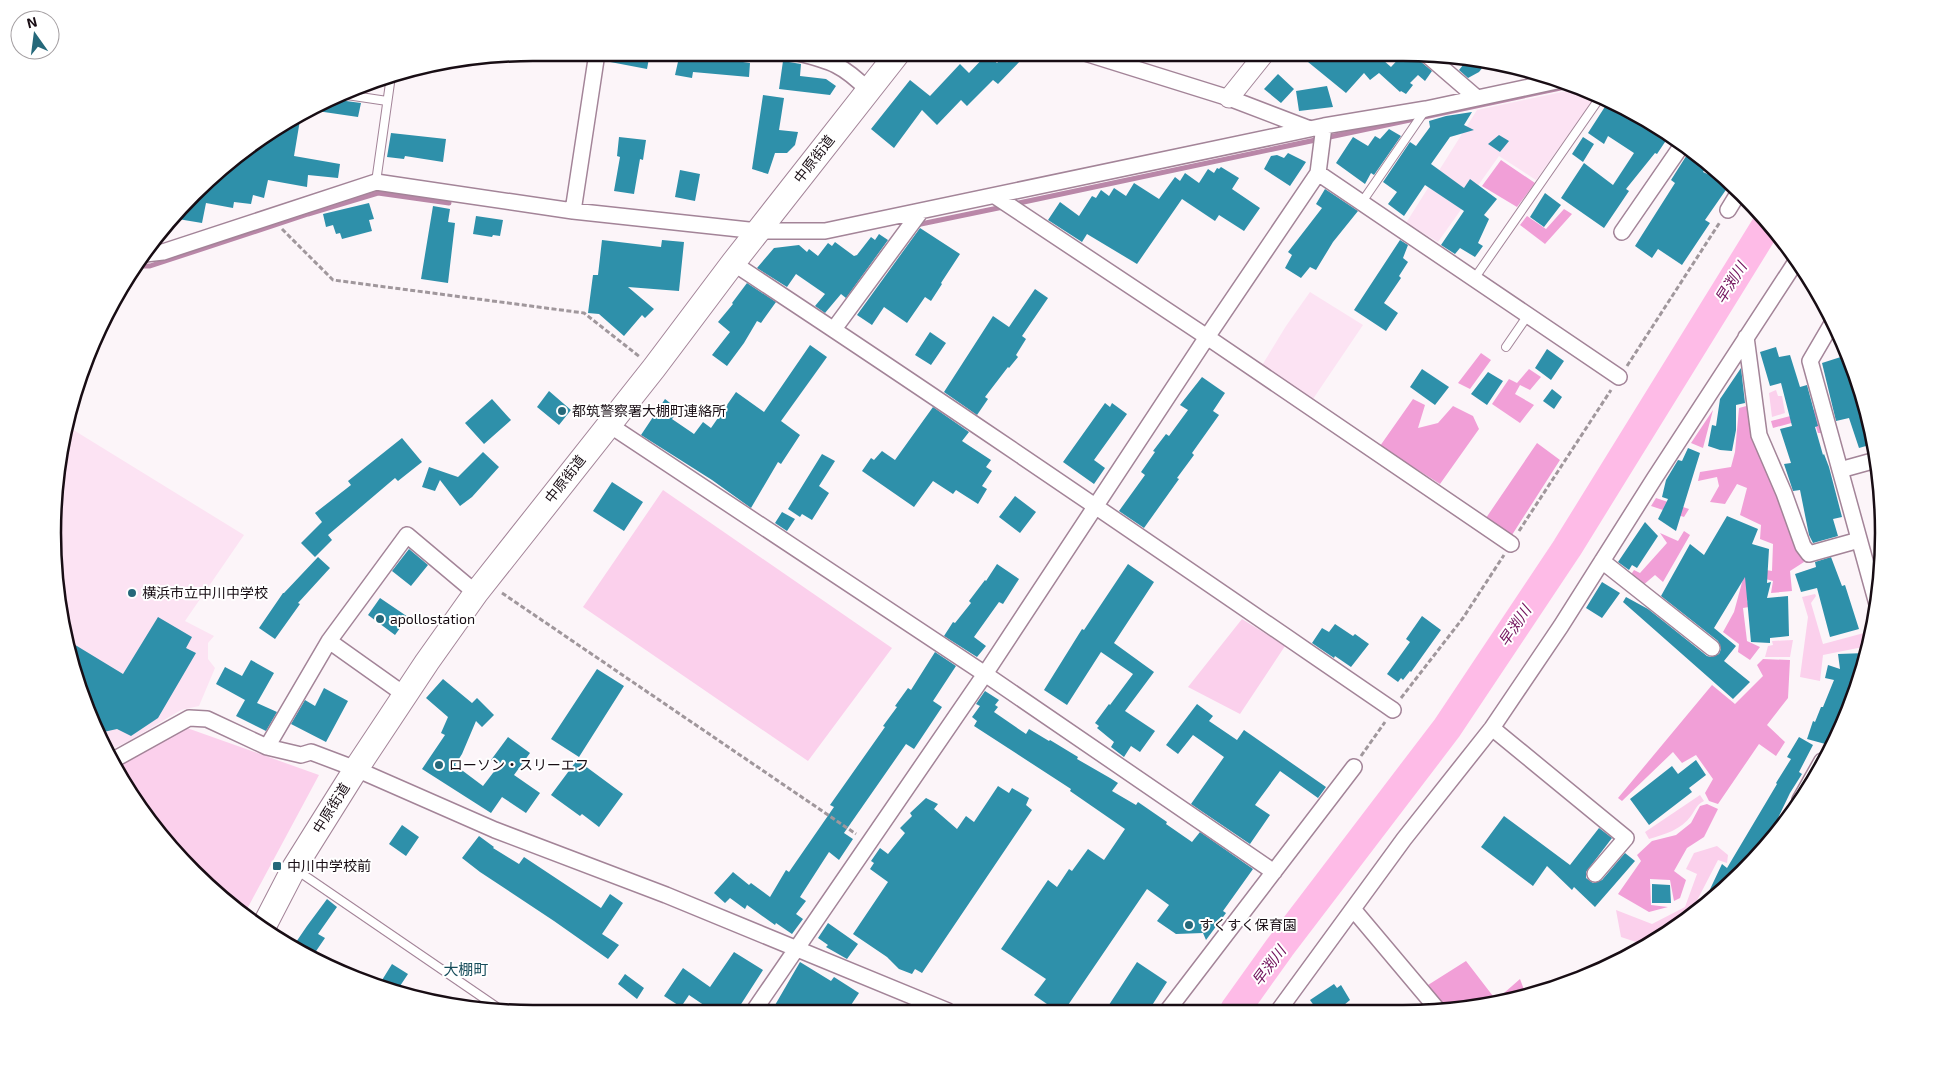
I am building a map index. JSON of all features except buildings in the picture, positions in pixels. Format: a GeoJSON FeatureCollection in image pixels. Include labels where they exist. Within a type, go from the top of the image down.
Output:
{"type":"FeatureCollection","features":[{"type":"Feature","properties":{"kind":"main road","name":"中原街道"},"geometry":{"type":"LineString","coordinates":[[266,922],[294,868],[356,769],[405,694],[480,587],[654,368],[732,263],[892,61]]}},
{"type":"Feature","properties":{"kind":"street"},"geometry":{"type":"LineString","coordinates":[[573,211],[596,61]]}},
{"type":"Feature","properties":{"kind":"street"},"geometry":{"type":"LineString","coordinates":[[835,61],[868,90]]}},
{"type":"Feature","properties":{"kind":"street"},"geometry":{"type":"LineString","coordinates":[[1111,61],[1319,128]]}},
{"type":"Feature","properties":{"kind":"street"},"geometry":{"type":"LineString","coordinates":[[1229,98],[1259,61]]}},
{"type":"Feature","properties":{"kind":"street"},"geometry":{"type":"LineString","coordinates":[[1435,62],[1477,98]]}},
{"type":"Feature","properties":{"kind":"street"},"geometry":{"type":"LineString","coordinates":[[155,252],[163,252],[376,182],[573,211],[758,231],[825,231],[996,197],[1319,128],[1425,110],[1546,83]]}},
{"type":"Feature","properties":{"kind":"street"},"geometry":{"type":"LineString","coordinates":[[758,1005],[985,674],[1207,337],[1318,173],[1321,152],[1319,128]]}},
{"type":"Feature","properties":{"kind":"street"},"geometry":{"type":"LineString","coordinates":[[1622,232],[1678,150]]}},
{"type":"Feature","properties":{"kind":"street"},"geometry":{"type":"LineString","coordinates":[[1318,173],[1620,377]]}},
{"type":"Feature","properties":{"kind":"street"},"geometry":{"type":"LineString","coordinates":[[996,197],[1207,337],[1511,544]]}},
{"type":"Feature","properties":{"kind":"street"},"geometry":{"type":"LineString","coordinates":[[1728,210],[1736,198]]}},
{"type":"Feature","properties":{"kind":"street"},"geometry":{"type":"LineString","coordinates":[[834,330],[920,211]]}},
{"type":"Feature","properties":{"kind":"street"},"geometry":{"type":"LineString","coordinates":[[732,263],[1096,506],[1393,710]]}},
{"type":"Feature","properties":{"kind":"street"},"geometry":{"type":"LineString","coordinates":[[1283,1005],[1404,838],[1492,728],[1561,626],[1792,267]]}},
{"type":"Feature","properties":{"kind":"street"},"geometry":{"type":"LineString","coordinates":[[1829,329],[1810,361],[1872,586]]}},
{"type":"Feature","properties":{"kind":"street"},"geometry":{"type":"LineString","coordinates":[[1746,337],[1759,435],[1784,493],[1803,546],[1809,554],[1859,540]]}},
{"type":"Feature","properties":{"kind":"street"},"geometry":{"type":"LineString","coordinates":[[608,424],[985,674],[1274,872]]}},
{"type":"Feature","properties":{"kind":"street"},"geometry":{"type":"LineString","coordinates":[[1840,470],[1869,462]]}},
{"type":"Feature","properties":{"kind":"street"},"geometry":{"type":"LineString","coordinates":[[267,748],[329,641],[407,535],[480,587]]}},
{"type":"Feature","properties":{"kind":"street"},"geometry":{"type":"LineString","coordinates":[[1602,561],[1712,648]]}},
{"type":"Feature","properties":{"kind":"street"},"geometry":{"type":"LineString","coordinates":[[329,641],[405,694]]}},
{"type":"Feature","properties":{"kind":"street"},"geometry":{"type":"LineString","coordinates":[[118,758],[189,718],[207,719],[267,748],[300,755],[311,752],[356,769],[495,830],[666,895],[934,1005]]}},
{"type":"Feature","properties":{"kind":"street"},"geometry":{"type":"LineString","coordinates":[[1492,728],[1626,838],[1595,874]]}},
{"type":"Feature","properties":{"kind":"street"},"geometry":{"type":"LineString","coordinates":[[1172,1005],[1354,767]]}},
{"type":"Feature","properties":{"kind":"street"},"geometry":{"type":"LineString","coordinates":[[1353,909],[1433,1004]]}},
{"type":"Feature","properties":{"kind":"lane"},"geometry":{"type":"LineString","coordinates":[[376,182],[390,83]]}},
{"type":"Feature","properties":{"kind":"lane"},"geometry":{"type":"LineString","coordinates":[[354,96],[387,101]]}},
{"type":"Feature","properties":{"kind":"lane"},"geometry":{"type":"LineString","coordinates":[[1474,279],[1596,103]]}},
{"type":"Feature","properties":{"kind":"lane"},"geometry":{"type":"LineString","coordinates":[[1362,202],[1425,110]]}},
{"type":"Feature","properties":{"kind":"lane"},"geometry":{"type":"LineString","coordinates":[[1506,347],[1528,315]]}},
{"type":"Feature","properties":{"kind":"lane"},"geometry":{"type":"LineString","coordinates":[[294,868],[491,1003]]}},
{"type":"Feature","properties":{"kind":"path"},"geometry":{"type":"LineString","coordinates":[[1354,767],[1393,710],[1463,618],[1728,210]]}},
{"type":"Feature","properties":{"kind":"path"},"geometry":{"type":"LineString","coordinates":[[286,234],[333,280],[584,313],[654,368]]}},
{"type":"Feature","properties":{"kind":"path"},"geometry":{"type":"LineString","coordinates":[[480,587],[870,842]]}},
{"type":"Feature","properties":{"kind":"shaded area"},"geometry":{"type":"Polygon","coordinates":[[[1568,91],[1592,101],[1536,180],[1499,156],[1438,242],[1406,223],[1477,110],[1568,91]]]}},
{"type":"Feature","properties":{"kind":"shaded area"},"geometry":{"type":"Polygon","coordinates":[[[1501,160],[1535,183],[1517,207],[1482,186],[1501,160]]]}},
{"type":"Feature","properties":{"kind":"shaded area"},"geometry":{"type":"Polygon","coordinates":[[[1564,209],[1572,214],[1545,244],[1520,225],[1527,216],[1546,229],[1564,209]]]}},
{"type":"Feature","properties":{"kind":"shaded area"},"geometry":{"type":"Polygon","coordinates":[[[1310,292],[1363,325],[1313,399],[1261,367],[1310,292]]]}},
{"type":"Feature","properties":{"kind":"shaded area"},"geometry":{"type":"Polygon","coordinates":[[[1481,353],[1491,360],[1470,389],[1458,383],[1481,353]]]}},
{"type":"Feature","properties":{"kind":"shaded area"},"geometry":{"type":"Polygon","coordinates":[[[1529,369],[1541,377],[1530,390],[1520,385],[1515,394],[1534,405],[1520,423],[1492,404],[1509,379],[1517,383],[1529,369]]]}},
{"type":"Feature","properties":{"kind":"shaded area"},"geometry":{"type":"Polygon","coordinates":[[[1776,390],[1778,396],[1782,396],[1785,413],[1772,417],[1769,393],[1776,390]]]}},
{"type":"Feature","properties":{"kind":"shaded area"},"geometry":{"type":"Polygon","coordinates":[[[1413,399],[1425,405],[1418,428],[1438,423],[1453,406],[1473,416],[1479,429],[1440,484],[1380,446],[1413,399]]]}},
{"type":"Feature","properties":{"kind":"shaded area"},"geometry":{"type":"Polygon","coordinates":[[[1750,405],[1804,562],[1790,571],[1792,591],[1771,593],[1773,581],[1751,575],[1747,602],[1755,606],[1743,608],[1747,641],[1760,647],[1750,660],[1738,652],[1739,644],[1723,632],[1734,612],[1744,575],[1754,568],[1772,571],[1773,544],[1760,539],[1761,525],[1740,515],[1747,488],[1737,484],[1725,504],[1710,502],[1719,486],[1717,477],[1698,481],[1700,472],[1731,467],[1735,452],[1739,408],[1750,405]]]}},
{"type":"Feature","properties":{"kind":"shaded area"},"geometry":{"type":"Polygon","coordinates":[[[1817,409],[1823,433],[1818,433],[1813,417],[1773,428],[1771,421],[1817,409]]]}},
{"type":"Feature","properties":{"kind":"shaded area"},"geometry":{"type":"Polygon","coordinates":[[[1713,410],[1703,448],[1691,443],[1713,410]]]}},
{"type":"Feature","properties":{"kind":"shaded area","name":"横浜市立中川中学校"},"geometry":{"type":"Polygon","coordinates":[[[73,429],[244,535],[185,621],[214,636],[208,643],[208,659],[215,668],[199,706],[181,710],[113,748],[110,742],[86,685],[70,625],[65,595],[61,533],[65,471],[73,429]]]}},
{"type":"Feature","properties":{"kind":"shaded area"},"geometry":{"type":"Polygon","coordinates":[[[1537,443],[1560,460],[1512,535],[1486,518],[1537,443]]]}},
{"type":"Feature","properties":{"kind":"shaded area"},"geometry":{"type":"Polygon","coordinates":[[[663,490],[892,648],[808,761],[583,607],[663,490]]]}},
{"type":"Feature","properties":{"kind":"shaded area"},"geometry":{"type":"Polygon","coordinates":[[[1656,498],[1689,509],[1684,517],[1651,506],[1656,498]]]}},
{"type":"Feature","properties":{"kind":"shaded area"},"geometry":{"type":"Polygon","coordinates":[[[1684,531],[1690,535],[1663,582],[1655,575],[1642,586],[1630,576],[1634,570],[1640,573],[1667,543],[1660,533],[1678,541],[1684,531]]]}},
{"type":"Feature","properties":{"kind":"shaded area"},"geometry":{"type":"Polygon","coordinates":[[[1815,594],[1816,596],[1811,603],[1823,644],[1864,633],[1861,647],[1823,655],[1820,681],[1800,677],[1808,617],[1802,597],[1815,594]]]}},
{"type":"Feature","properties":{"kind":"shaded area"},"geometry":{"type":"Polygon","coordinates":[[[1242,619],[1285,646],[1240,714],[1188,687],[1242,619]]]}},
{"type":"Feature","properties":{"kind":"shaded area"},"geometry":{"type":"Polygon","coordinates":[[[1793,640],[1790,657],[1765,657],[1768,646],[1773,645],[1772,641],[1793,640]]]}},
{"type":"Feature","properties":{"kind":"shaded area"},"geometry":{"type":"Polygon","coordinates":[[[1763,659],[1790,660],[1788,698],[1767,725],[1785,742],[1776,756],[1759,744],[1718,804],[1709,801],[1705,793],[1713,779],[1696,755],[1682,763],[1673,752],[1622,801],[1618,798],[1712,685],[1735,704],[1763,676],[1757,665],[1763,659]]]}},
{"type":"Feature","properties":{"kind":"shaded area"},"geometry":{"type":"Polygon","coordinates":[[[187,728],[319,775],[248,908],[199,867],[178,844],[141,795],[124,769],[121,760],[187,728]]]}},
{"type":"Feature","properties":{"kind":"shaded area"},"geometry":{"type":"Polygon","coordinates":[[[1700,795],[1704,801],[1687,821],[1672,831],[1649,839],[1645,832],[1700,795]]]}},
{"type":"Feature","properties":{"kind":"shaded area"},"geometry":{"type":"Polygon","coordinates":[[[1707,804],[1718,809],[1704,837],[1687,848],[1674,871],[1686,880],[1680,898],[1674,901],[1670,880],[1650,879],[1651,905],[1668,907],[1649,912],[1618,894],[1641,861],[1637,855],[1652,841],[1676,835],[1691,823],[1700,806],[1707,804]]]}},
{"type":"Feature","properties":{"kind":"shaded area"},"geometry":{"type":"Polygon","coordinates":[[[1717,846],[1728,855],[1727,863],[1718,860],[1696,902],[1665,925],[1638,943],[1621,937],[1616,910],[1652,924],[1685,907],[1697,874],[1686,869],[1694,853],[1717,846]]]}},
{"type":"Feature","properties":{"kind":"shaded area"},"geometry":{"type":"Polygon","coordinates":[[[1466,961],[1493,996],[1442,1003],[1428,985],[1466,961]]]}},
{"type":"Feature","properties":{"kind":"shaded area"},"geometry":{"type":"Polygon","coordinates":[[[1520,979],[1524,989],[1503,994],[1520,979]]]}},
{"type":"Feature","properties":{"kind":"waterway"},"geometry":{"type":"LineString","coordinates":[[1014,204],[1560,88]]}},
{"type":"Feature","properties":{"kind":"waterway"},"geometry":{"type":"LineString","coordinates":[[145,266],[150,266],[378,193],[449,203]]}},
{"type":"Feature","properties":{"kind":"waterway"},"geometry":{"type":"LineString","coordinates":[[916,225],[1003,207]]}},
{"type":"Feature","properties":{"kind":"waterway","name":"早渕川"},"geometry":{"type":"LineString","coordinates":[[1239,1005],[1280,947],[1447,728],[1567,548],[1764,230]]}},
{"type":"Feature","properties":{"kind":"place","name":"都筑警察署大棚町連絡所"},"geometry":{"type":"Point","coordinates":[562,411]}},
{"type":"Feature","properties":{"kind":"place","name":"横浜市立中川中学校"},"geometry":{"type":"Point","coordinates":[132,593]}},
{"type":"Feature","properties":{"kind":"place","name":"apollostation"},"geometry":{"type":"Point","coordinates":[380,619]}},
{"type":"Feature","properties":{"kind":"place","name":"ローソン・スリーエフ"},"geometry":{"type":"Point","coordinates":[439,765]}},
{"type":"Feature","properties":{"kind":"place","name":"中川中学校前"},"geometry":{"type":"Point","coordinates":[277,866]}},
{"type":"Feature","properties":{"kind":"place","name":"すくすく保育園"},"geometry":{"type":"Point","coordinates":[1189,925]}},
{"type":"Feature","properties":{"kind":"district","name":"大棚町"},"geometry":{"type":"Point","coordinates":[466,970]}}]}
